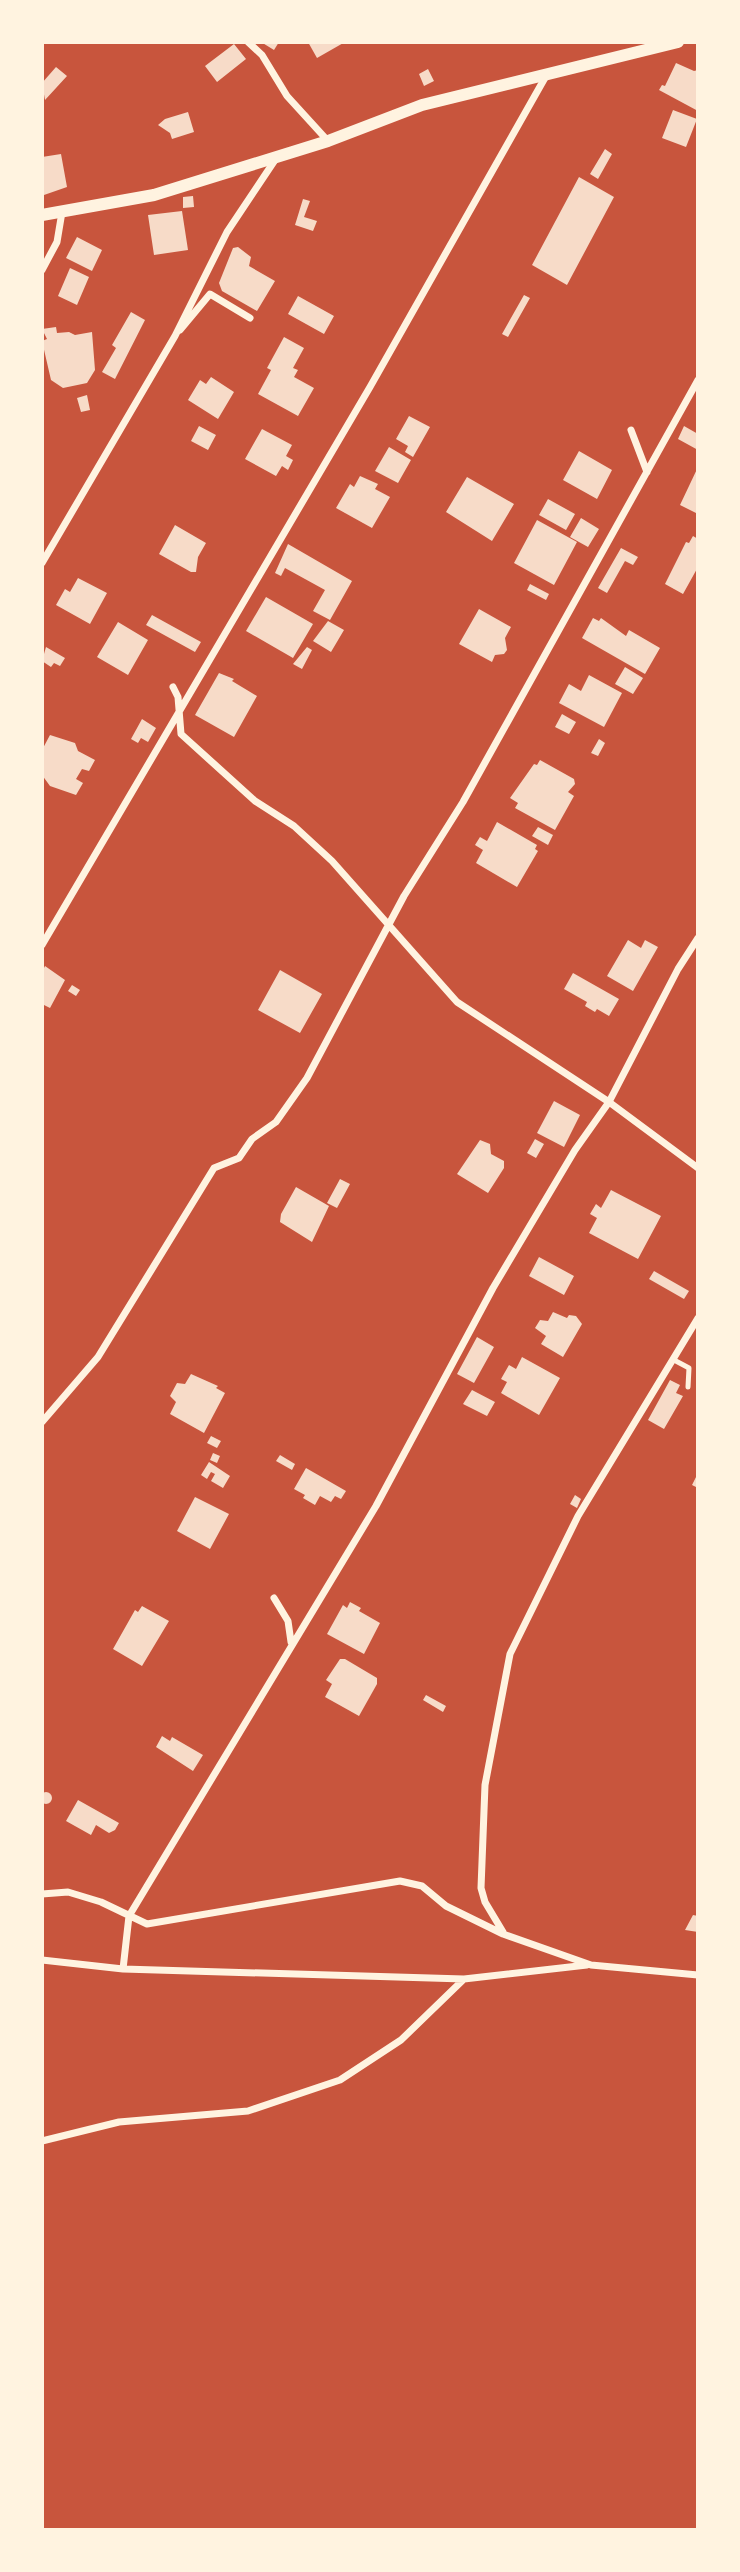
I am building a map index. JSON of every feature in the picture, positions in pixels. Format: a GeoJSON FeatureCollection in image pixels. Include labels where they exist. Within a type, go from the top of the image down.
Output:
{"type":"FeatureCollection","features":[{"type":"Feature","properties":{"kind":"street"},"geometry":{"type":"LineString","coordinates":[[248,42],[262,55],[287,96],[328,141]]}},
{"type":"Feature","properties":{"kind":"street"},"geometry":{"type":"LineString","coordinates":[[42,215],[153,195],[328,141],[422,105],[678,42]]}},
{"type":"Feature","properties":{"kind":"street"},"geometry":{"type":"LineString","coordinates":[[42,945],[465,222],[548,72]]}},
{"type":"Feature","properties":{"kind":"street"},"geometry":{"type":"LineString","coordinates":[[42,563],[175,336],[227,232],[277,157]]}},
{"type":"Feature","properties":{"kind":"street"},"geometry":{"type":"LineString","coordinates":[[42,270],[57,242],[62,212]]}},
{"type":"Feature","properties":{"kind":"street"},"geometry":{"type":"LineString","coordinates":[[175,336],[210,294],[250,318]]}},
{"type":"Feature","properties":{"kind":"street"},"geometry":{"type":"LineString","coordinates":[[42,1423],[98,1357],[214,1168],[239,1158],[252,1139],[276,1122],[307,1079],[388,927],[463,802],[698,380]]}},
{"type":"Feature","properties":{"kind":"street"},"geometry":{"type":"LineString","coordinates":[[631,430],[647,472]]}},
{"type":"Feature","properties":{"kind":"street"},"geometry":{"type":"LineString","coordinates":[[173,687],[178,697],[181,734],[255,801],[294,825],[332,861],[457,1002],[609,1102],[698,1168]]}},
{"type":"Feature","properties":{"kind":"street"},"geometry":{"type":"LineString","coordinates":[[123,1969],[129,1916],[291,1643],[376,1506],[500,1277],[575,1150],[609,1102],[678,968],[698,939]]}},
{"type":"Feature","properties":{"kind":"street"},"geometry":{"type":"LineString","coordinates":[[503,1934],[485,1902],[481,1888],[485,1785],[510,1654],[578,1516],[698,1318]]}},
{"type":"Feature","properties":{"kind":"street"},"geometry":{"type":"LineString","coordinates":[[274,1598],[288,1621],[291,1643]]}},
{"type":"Feature","properties":{"kind":"street"},"geometry":{"type":"LineString","coordinates":[[42,1894],[68,1892],[147,1924],[400,1881],[422,1886],[446,1906],[503,1934],[591,1965]]}},
{"type":"Feature","properties":{"kind":"street"},"geometry":{"type":"LineString","coordinates":[[42,1960],[123,1969],[464,1979],[591,1965],[698,1975]]}},
{"type":"Feature","properties":{"kind":"street"},"geometry":{"type":"LineString","coordinates":[[42,2141],[120,2122],[248,2111],[340,2080],[401,2040],[464,1979]]}},
{"type":"Feature","properties":{"kind":"lane"},"geometry":{"type":"LineString","coordinates":[[674,1360],[690,1368],[688,1387]]}},
{"type":"Feature","properties":{"kind":"building"},"geometry":{"type":"Polygon","coordinates":[[[261,42],[279,42],[274,50],[261,42]]]}},
{"type":"Feature","properties":{"kind":"building"},"geometry":{"type":"Polygon","coordinates":[[[308,42],[345,42],[317,58],[308,42]]]}},
{"type":"Feature","properties":{"kind":"building"},"geometry":{"type":"Polygon","coordinates":[[[234,44],[246,59],[217,82],[205,66],[234,44]]]}},
{"type":"Feature","properties":{"kind":"building"},"geometry":{"type":"Polygon","coordinates":[[[676,63],[694,71],[698,70],[698,111],[659,90],[662,85],[665,86],[676,63]]]}},
{"type":"Feature","properties":{"kind":"building"},"geometry":{"type":"Polygon","coordinates":[[[56,67],[67,76],[45,100],[42,83],[56,67]]]}},
{"type":"Feature","properties":{"kind":"building"},"geometry":{"type":"Polygon","coordinates":[[[428,69],[434,81],[424,86],[419,74],[428,69]]]}},
{"type":"Feature","properties":{"kind":"building"},"geometry":{"type":"Polygon","coordinates":[[[673,110],[697,119],[686,147],[662,138],[673,110]]]}},
{"type":"Feature","properties":{"kind":"building"},"geometry":{"type":"Polygon","coordinates":[[[188,112],[194,132],[172,139],[170,133],[158,125],[165,119],[188,112]]]}},
{"type":"Feature","properties":{"kind":"building"},"geometry":{"type":"Polygon","coordinates":[[[605,149],[612,154],[598,179],[590,174],[605,149]]]}},
{"type":"Feature","properties":{"kind":"building"},"geometry":{"type":"Polygon","coordinates":[[[61,154],[67,187],[44,195],[42,157],[61,154]]]}},
{"type":"Feature","properties":{"kind":"building"},"geometry":{"type":"Polygon","coordinates":[[[579,177],[614,197],[567,285],[532,265],[579,177]]]}},
{"type":"Feature","properties":{"kind":"building"},"geometry":{"type":"Polygon","coordinates":[[[193,196],[194,207],[183,208],[183,197],[193,196]]]}},
{"type":"Feature","properties":{"kind":"building"},"geometry":{"type":"Polygon","coordinates":[[[303,199],[310,201],[304,217],[317,221],[313,231],[295,225],[303,199]]]}},
{"type":"Feature","properties":{"kind":"building"},"geometry":{"type":"Polygon","coordinates":[[[182,211],[188,250],[154,255],[148,215],[182,211]]]}},
{"type":"Feature","properties":{"kind":"building"},"geometry":{"type":"Polygon","coordinates":[[[77,237],[102,250],[92,271],[66,258],[77,237]]]}},
{"type":"Feature","properties":{"kind":"building"},"geometry":{"type":"Polygon","coordinates":[[[238,247],[251,257],[249,266],[275,281],[257,311],[222,291],[219,283],[233,248],[238,247]]]}},
{"type":"Feature","properties":{"kind":"building"},"geometry":{"type":"Polygon","coordinates":[[[70,268],[89,277],[77,305],[58,296],[70,268]]]}},
{"type":"Feature","properties":{"kind":"building"},"geometry":{"type":"Polygon","coordinates":[[[524,295],[530,298],[508,337],[502,334],[524,295]]]}},
{"type":"Feature","properties":{"kind":"building"},"geometry":{"type":"Polygon","coordinates":[[[298,296],[334,316],[324,334],[288,314],[298,296]]]}},
{"type":"Feature","properties":{"kind":"building"},"geometry":{"type":"Polygon","coordinates":[[[131,312],[145,320],[115,379],[102,372],[116,348],[112,345],[131,312]]]}},
{"type":"Feature","properties":{"kind":"building"},"geometry":{"type":"Polygon","coordinates":[[[56,327],[57,333],[69,332],[75,335],[92,332],[95,370],[87,383],[63,388],[51,380],[42,341],[47,339],[42,329],[56,327]]]}},
{"type":"Feature","properties":{"kind":"building"},"geometry":{"type":"Polygon","coordinates":[[[284,337],[304,348],[293,368],[298,370],[294,377],[314,388],[298,416],[258,394],[271,370],[267,368],[284,337]]]}},
{"type":"Feature","properties":{"kind":"building"},"geometry":{"type":"Polygon","coordinates":[[[211,377],[234,392],[218,419],[188,400],[200,380],[206,384],[211,377]]]}},
{"type":"Feature","properties":{"kind":"building"},"geometry":{"type":"Polygon","coordinates":[[[87,395],[90,410],[81,412],[77,398],[87,395]]]}},
{"type":"Feature","properties":{"kind":"building"},"geometry":{"type":"Polygon","coordinates":[[[409,416],[430,427],[413,457],[405,452],[408,446],[396,439],[409,416]]]}},
{"type":"Feature","properties":{"kind":"building"},"geometry":{"type":"Polygon","coordinates":[[[199,426],[216,435],[208,450],[191,441],[199,426]]]}},
{"type":"Feature","properties":{"kind":"building"},"geometry":{"type":"Polygon","coordinates":[[[684,426],[698,434],[698,450],[678,439],[684,426]]]}},
{"type":"Feature","properties":{"kind":"building"},"geometry":{"type":"Polygon","coordinates":[[[262,429],[292,445],[286,456],[293,460],[288,470],[282,466],[276,476],[245,459],[262,429]]]}},
{"type":"Feature","properties":{"kind":"building"},"geometry":{"type":"Polygon","coordinates":[[[389,447],[411,460],[398,483],[375,471],[389,447]]]}},
{"type":"Feature","properties":{"kind":"building"},"geometry":{"type":"Polygon","coordinates":[[[579,451],[612,470],[597,499],[563,480],[579,451]]]}},
{"type":"Feature","properties":{"kind":"building"},"geometry":{"type":"Polygon","coordinates":[[[698,467],[698,514],[680,505],[698,467]]]}},
{"type":"Feature","properties":{"kind":"building"},"geometry":{"type":"Polygon","coordinates":[[[360,476],[378,484],[375,489],[390,497],[372,528],[336,508],[350,484],[354,487],[360,476]]]}},
{"type":"Feature","properties":{"kind":"building"},"geometry":{"type":"Polygon","coordinates":[[[467,477],[514,504],[492,541],[446,512],[467,477]]]}},
{"type":"Feature","properties":{"kind":"building"},"geometry":{"type":"Polygon","coordinates":[[[548,499],[575,514],[566,530],[539,515],[548,499]]]}},
{"type":"Feature","properties":{"kind":"building"},"geometry":{"type":"Polygon","coordinates":[[[581,518],[599,529],[588,547],[570,537],[581,518]]]}},
{"type":"Feature","properties":{"kind":"building"},"geometry":{"type":"Polygon","coordinates":[[[537,520],[577,542],[554,585],[514,563],[537,520]]]}},
{"type":"Feature","properties":{"kind":"building"},"geometry":{"type":"Polygon","coordinates":[[[175,525],[206,543],[198,557],[196,572],[191,572],[159,554],[175,525]]]}},
{"type":"Feature","properties":{"kind":"building"},"geometry":{"type":"Polygon","coordinates":[[[693,536],[698,539],[698,567],[683,594],[665,584],[686,542],[689,543],[693,536]]]}},
{"type":"Feature","properties":{"kind":"building"},"geometry":{"type":"Polygon","coordinates":[[[288,544],[352,581],[330,620],[313,611],[325,590],[285,568],[281,576],[275,573],[288,544]]]}},
{"type":"Feature","properties":{"kind":"building"},"geometry":{"type":"Polygon","coordinates":[[[621,548],[638,557],[633,565],[625,561],[607,593],[598,588],[621,548]]]}},
{"type":"Feature","properties":{"kind":"building"},"geometry":{"type":"Polygon","coordinates":[[[78,578],[107,593],[90,624],[56,605],[65,589],[70,592],[78,578]]]}},
{"type":"Feature","properties":{"kind":"building"},"geometry":{"type":"Polygon","coordinates":[[[530,584],[549,594],[546,600],[527,590],[530,584]]]}},
{"type":"Feature","properties":{"kind":"building"},"geometry":{"type":"Polygon","coordinates":[[[266,597],[313,624],[293,658],[246,631],[266,597]]]}},
{"type":"Feature","properties":{"kind":"building"},"geometry":{"type":"Polygon","coordinates":[[[479,609],[511,627],[505,638],[507,650],[504,654],[495,655],[492,662],[459,644],[479,609]]]}},
{"type":"Feature","properties":{"kind":"building"},"geometry":{"type":"Polygon","coordinates":[[[152,615],[201,642],[195,652],[146,625],[152,615]]]}},
{"type":"Feature","properties":{"kind":"building"},"geometry":{"type":"Polygon","coordinates":[[[593,618],[599,621],[601,618],[626,636],[629,630],[660,648],[645,674],[582,638],[593,618]]]}},
{"type":"Feature","properties":{"kind":"building"},"geometry":{"type":"Polygon","coordinates":[[[328,621],[344,630],[331,652],[313,641],[328,621]]]}},
{"type":"Feature","properties":{"kind":"building"},"geometry":{"type":"Polygon","coordinates":[[[118,622],[148,640],[128,675],[97,657],[118,622]]]}},
{"type":"Feature","properties":{"kind":"building"},"geometry":{"type":"Polygon","coordinates":[[[46,647],[65,658],[60,666],[54,663],[51,667],[42,661],[46,647]]]}},
{"type":"Feature","properties":{"kind":"building"},"geometry":{"type":"Polygon","coordinates":[[[307,647],[312,650],[302,669],[293,664],[307,647]]]}},
{"type":"Feature","properties":{"kind":"building"},"geometry":{"type":"Polygon","coordinates":[[[625,667],[643,678],[633,694],[615,684],[625,667]]]}},
{"type":"Feature","properties":{"kind":"building"},"geometry":{"type":"Polygon","coordinates":[[[219,673],[234,679],[232,681],[257,696],[234,737],[195,715],[219,673]]]}},
{"type":"Feature","properties":{"kind":"building"},"geometry":{"type":"Polygon","coordinates":[[[589,675],[622,693],[604,727],[559,703],[569,684],[581,691],[589,675]]]}},
{"type":"Feature","properties":{"kind":"building"},"geometry":{"type":"Polygon","coordinates":[[[562,714],[576,722],[569,734],[555,727],[562,714]]]}},
{"type":"Feature","properties":{"kind":"building"},"geometry":{"type":"Polygon","coordinates":[[[142,719],[156,728],[148,742],[141,738],[138,743],[131,739],[142,719]]]}},
{"type":"Feature","properties":{"kind":"building"},"geometry":{"type":"Polygon","coordinates":[[[50,735],[75,743],[78,751],[95,760],[89,771],[82,769],[76,779],[83,783],[76,795],[50,786],[42,775],[42,750],[50,735]]]}},
{"type":"Feature","properties":{"kind":"building"},"geometry":{"type":"Polygon","coordinates":[[[599,739],[605,743],[598,756],[591,753],[599,739]]]}},
{"type":"Feature","properties":{"kind":"building"},"geometry":{"type":"Polygon","coordinates":[[[540,760],[574,779],[575,784],[568,792],[574,796],[555,830],[515,808],[518,803],[510,798],[534,764],[537,765],[540,760]]]}},
{"type":"Feature","properties":{"kind":"building"},"geometry":{"type":"Polygon","coordinates":[[[497,822],[537,845],[535,849],[538,851],[517,887],[476,863],[483,850],[475,845],[480,837],[487,841],[497,822]]]}},
{"type":"Feature","properties":{"kind":"building"},"geometry":{"type":"Polygon","coordinates":[[[538,827],[553,835],[548,845],[532,836],[538,827]]]}},
{"type":"Feature","properties":{"kind":"building"},"geometry":{"type":"Polygon","coordinates":[[[628,940],[641,948],[645,940],[658,947],[633,991],[607,976],[628,940]]]}},
{"type":"Feature","properties":{"kind":"building"},"geometry":{"type":"Polygon","coordinates":[[[45,966],[65,980],[50,1008],[42,1004],[42,972],[45,966]]]}},
{"type":"Feature","properties":{"kind":"building"},"geometry":{"type":"Polygon","coordinates":[[[280,970],[322,994],[300,1033],[258,1010],[280,970]]]}},
{"type":"Feature","properties":{"kind":"building"},"geometry":{"type":"Polygon","coordinates":[[[573,973],[619,999],[609,1016],[585,1006],[587,1002],[564,989],[573,973]]]}},
{"type":"Feature","properties":{"kind":"building"},"geometry":{"type":"Polygon","coordinates":[[[72,985],[80,990],[76,996],[68,991],[72,985]]]}},
{"type":"Feature","properties":{"kind":"building"},"geometry":{"type":"Polygon","coordinates":[[[554,1101],[580,1115],[564,1147],[537,1133],[554,1101]]]}},
{"type":"Feature","properties":{"kind":"building"},"geometry":{"type":"Polygon","coordinates":[[[535,1139],[544,1144],[536,1158],[527,1153],[535,1139]]]}},
{"type":"Feature","properties":{"kind":"building"},"geometry":{"type":"Polygon","coordinates":[[[480,1140],[490,1144],[491,1154],[504,1161],[504,1168],[488,1193],[457,1174],[480,1140]]]}},
{"type":"Feature","properties":{"kind":"building"},"geometry":{"type":"Polygon","coordinates":[[[340,1179],[350,1184],[337,1208],[327,1203],[340,1179]]]}},
{"type":"Feature","properties":{"kind":"building"},"geometry":{"type":"Polygon","coordinates":[[[296,1187],[329,1206],[312,1242],[280,1222],[281,1214],[296,1187]]]}},
{"type":"Feature","properties":{"kind":"building"},"geometry":{"type":"Polygon","coordinates":[[[611,1190],[661,1216],[638,1259],[589,1233],[597,1218],[590,1214],[596,1204],[601,1208],[611,1190]]]}},
{"type":"Feature","properties":{"kind":"building"},"geometry":{"type":"Polygon","coordinates":[[[539,1257],[574,1276],[564,1295],[529,1276],[539,1257]]]}},
{"type":"Feature","properties":{"kind":"building"},"geometry":{"type":"Polygon","coordinates":[[[654,1271],[689,1291],[684,1299],[649,1279],[654,1271]]]}},
{"type":"Feature","properties":{"kind":"building"},"geometry":{"type":"Polygon","coordinates":[[[553,1312],[567,1318],[569,1315],[576,1316],[582,1324],[563,1357],[541,1344],[546,1336],[535,1328],[540,1320],[548,1321],[553,1312]]]}},
{"type":"Feature","properties":{"kind":"building"},"geometry":{"type":"Polygon","coordinates":[[[477,1337],[494,1347],[474,1383],[457,1374],[477,1337]]]}},
{"type":"Feature","properties":{"kind":"building"},"geometry":{"type":"Polygon","coordinates":[[[522,1357],[560,1378],[539,1415],[501,1393],[507,1382],[501,1379],[509,1365],[516,1369],[522,1357]]]}},
{"type":"Feature","properties":{"kind":"building"},"geometry":{"type":"Polygon","coordinates":[[[191,1374],[218,1386],[216,1388],[225,1393],[204,1433],[170,1414],[176,1402],[170,1396],[177,1383],[185,1384],[191,1374]]]}},
{"type":"Feature","properties":{"kind":"building"},"geometry":{"type":"Polygon","coordinates":[[[670,1380],[680,1385],[676,1393],[683,1396],[664,1429],[648,1420],[670,1380]]]}},
{"type":"Feature","properties":{"kind":"building"},"geometry":{"type":"Polygon","coordinates":[[[472,1390],[495,1402],[487,1416],[463,1404],[472,1390]]]}},
{"type":"Feature","properties":{"kind":"building"},"geometry":{"type":"Polygon","coordinates":[[[211,1436],[221,1441],[217,1448],[207,1443],[211,1436]]]}},
{"type":"Feature","properties":{"kind":"building"},"geometry":{"type":"Polygon","coordinates":[[[213,1453],[220,1456],[217,1463],[210,1460],[213,1453]]]}},
{"type":"Feature","properties":{"kind":"building"},"geometry":{"type":"Polygon","coordinates":[[[280,1455],[295,1464],[292,1470],[276,1461],[280,1455]]]}},
{"type":"Feature","properties":{"kind":"building"},"geometry":{"type":"Polygon","coordinates":[[[209,1462],[230,1476],[223,1488],[211,1481],[215,1474],[211,1472],[207,1479],[201,1475],[209,1462]]]}},
{"type":"Feature","properties":{"kind":"building"},"geometry":{"type":"Polygon","coordinates":[[[306,1468],[346,1491],[341,1499],[335,1496],[331,1502],[320,1496],[315,1505],[303,1498],[305,1495],[294,1489],[306,1468]]]}},
{"type":"Feature","properties":{"kind":"building"},"geometry":{"type":"Polygon","coordinates":[[[698,1473],[698,1488],[692,1485],[698,1473]]]}},
{"type":"Feature","properties":{"kind":"building"},"geometry":{"type":"Polygon","coordinates":[[[575,1495],[581,1499],[577,1508],[570,1504],[575,1495]]]}},
{"type":"Feature","properties":{"kind":"building"},"geometry":{"type":"Polygon","coordinates":[[[195,1497],[229,1514],[210,1549],[177,1531],[195,1497]]]}},
{"type":"Feature","properties":{"kind":"building"},"geometry":{"type":"Polygon","coordinates":[[[350,1602],[361,1608],[359,1611],[380,1623],[364,1654],[327,1634],[343,1605],[347,1608],[350,1602]]]}},
{"type":"Feature","properties":{"kind":"building"},"geometry":{"type":"Polygon","coordinates":[[[142,1606],[169,1621],[142,1666],[113,1649],[135,1610],[138,1612],[142,1606]]]}},
{"type":"Feature","properties":{"kind":"building"},"geometry":{"type":"Polygon","coordinates":[[[340,1659],[345,1659],[377,1678],[377,1684],[359,1716],[325,1697],[332,1684],[326,1680],[340,1659]]]}},
{"type":"Feature","properties":{"kind":"building"},"geometry":{"type":"Polygon","coordinates":[[[426,1695],[446,1706],[443,1712],[423,1700],[426,1695]]]}},
{"type":"Feature","properties":{"kind":"building"},"geometry":{"type":"Polygon","coordinates":[[[162,1736],[170,1741],[172,1737],[203,1755],[193,1771],[156,1747],[162,1736]]]}},
{"type":"Feature","properties":{"kind":"building"},"geometry":{"type":"Polygon","coordinates":[[[46,1792],[52,1798],[46,1804],[40,1798],[46,1792]]]}},
{"type":"Feature","properties":{"kind":"building"},"geometry":{"type":"Polygon","coordinates":[[[78,1800],[119,1823],[115,1830],[109,1833],[96,1825],[91,1835],[66,1821],[78,1800]]]}},
{"type":"Feature","properties":{"kind":"building"},"geometry":{"type":"Polygon","coordinates":[[[693,1915],[698,1916],[698,1932],[685,1930],[693,1915]]]}}]}
